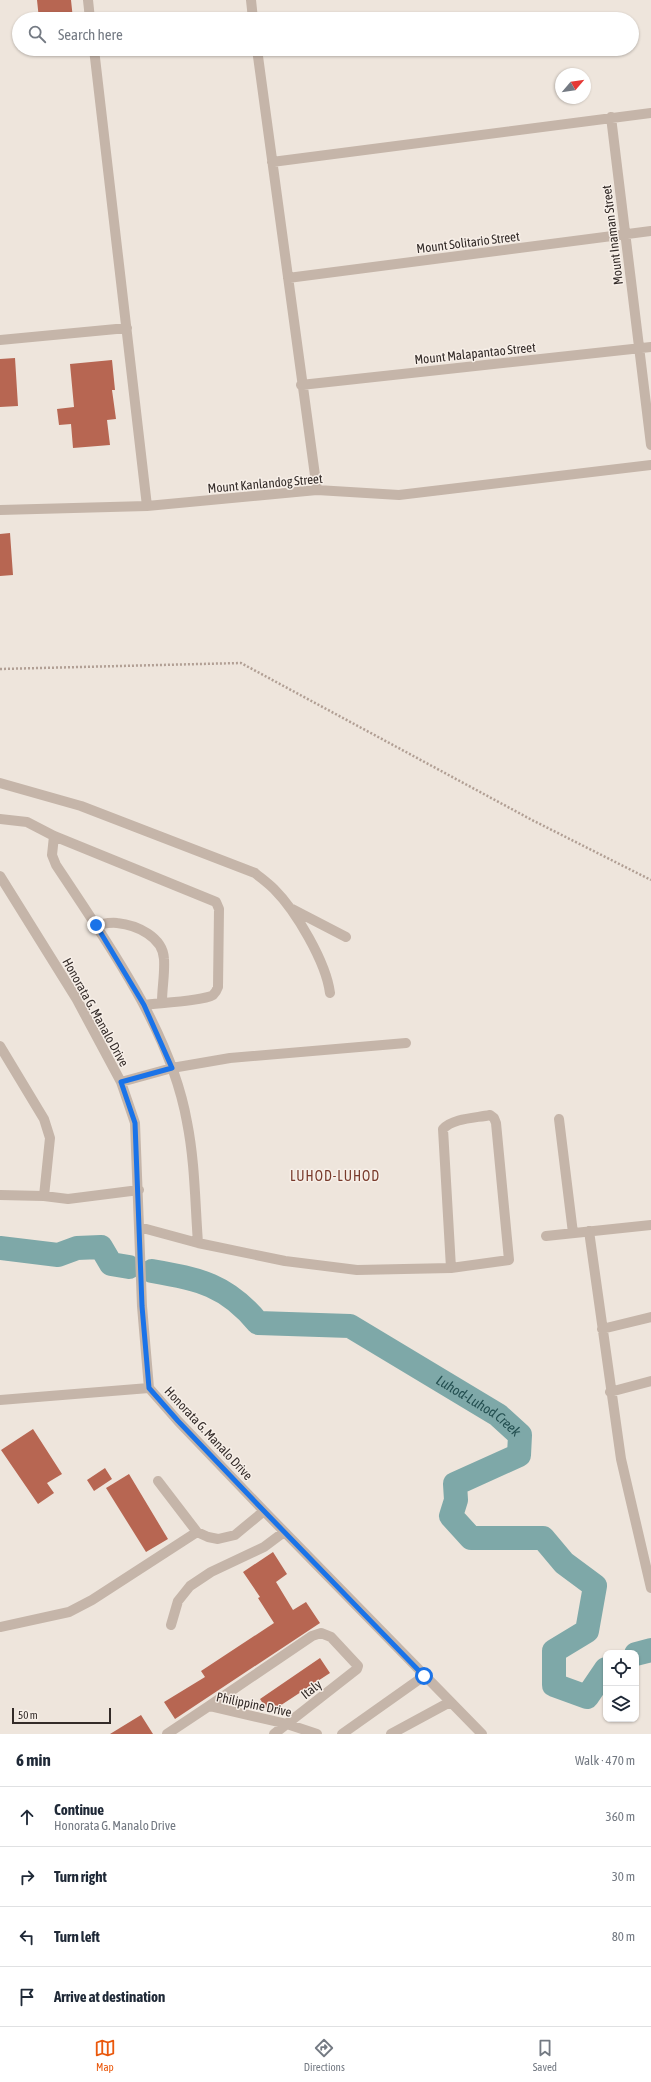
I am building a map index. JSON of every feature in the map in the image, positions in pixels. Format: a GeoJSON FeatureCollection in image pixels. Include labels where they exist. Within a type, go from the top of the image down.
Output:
{"type":"FeatureCollection","features":[{"type":"Feature","properties":{"kind":"street"},"geometry":{"type":"LineString","coordinates":[[88,0],[89,12]]}},
{"type":"Feature","properties":{"kind":"street"},"geometry":{"type":"LineString","coordinates":[[251,0],[252,12]]}},
{"type":"Feature","properties":{"kind":"street"},"geometry":{"type":"LineString","coordinates":[[95,56],[147,506]]}},
{"type":"Feature","properties":{"kind":"street"},"geometry":{"type":"LineString","coordinates":[[258,56],[317,490]]}},
{"type":"Feature","properties":{"kind":"street"},"geometry":{"type":"LineString","coordinates":[[272,162],[651,113]]}},
{"type":"Feature","properties":{"kind":"street","name":"Mount Inaman Street"},"geometry":{"type":"LineString","coordinates":[[611,118],[624,235],[651,445]]}},
{"type":"Feature","properties":{"kind":"street","name":"Mount Solitario Street"},"geometry":{"type":"LineString","coordinates":[[288,278],[651,231]]}},
{"type":"Feature","properties":{"kind":"street"},"geometry":{"type":"LineString","coordinates":[[0,340],[127,328]]}},
{"type":"Feature","properties":{"kind":"street","name":"Mount Malapantao Street"},"geometry":{"type":"LineString","coordinates":[[302,385],[651,347]]}},
{"type":"Feature","properties":{"kind":"street","name":"Mount Kanlandog Street"},"geometry":{"type":"LineString","coordinates":[[0,510],[147,506],[317,490],[399,494],[651,465]]}},
{"type":"Feature","properties":{"kind":"street"},"geometry":{"type":"LineString","coordinates":[[0,783],[81,806],[255,873],[274,889],[290,908],[306,934],[328,978],[330,992]]}},
{"type":"Feature","properties":{"kind":"street"},"geometry":{"type":"LineString","coordinates":[[0,819],[27,822],[54,836],[212,900],[218,905],[218,987],[216,991],[212,995],[206,997],[144,1005]]}},
{"type":"Feature","properties":{"kind":"street"},"geometry":{"type":"LineString","coordinates":[[54,836],[52,854],[56,866],[96,925],[144,1005],[172,1068],[187,1121],[192,1155],[198,1243]]}},
{"type":"Feature","properties":{"kind":"street","name":"Honorata G. Manalo Drive"},"geometry":{"type":"LineString","coordinates":[[0,876],[76,998],[121,1082],[135,1123],[139,1190],[142,1306],[149,1388],[178,1421],[284,1532],[482,1734]]}},
{"type":"Feature","properties":{"kind":"street"},"geometry":{"type":"LineString","coordinates":[[290,908],[346,937]]}},
{"type":"Feature","properties":{"kind":"street"},"geometry":{"type":"LineString","coordinates":[[96,925],[116,922],[138,927],[157,942],[162,948],[164,960],[162,1002]]}},
{"type":"Feature","properties":{"kind":"street"},"geometry":{"type":"LineString","coordinates":[[121,1082],[172,1068],[230,1058],[406,1043]]}},
{"type":"Feature","properties":{"kind":"street"},"geometry":{"type":"LineString","coordinates":[[0,1046],[44,1119],[50,1138],[44,1196]]}},
{"type":"Feature","properties":{"kind":"street"},"geometry":{"type":"LineString","coordinates":[[139,1227],[198,1243],[285,1261],[357,1270],[451,1268],[509,1260],[496,1123],[494,1118],[490,1116],[454,1122],[447,1124],[443,1129],[451,1268]]}},
{"type":"Feature","properties":{"kind":"street"},"geometry":{"type":"LineString","coordinates":[[559,1119],[573,1233]]}},
{"type":"Feature","properties":{"kind":"street"},"geometry":{"type":"LineString","coordinates":[[0,1195],[44,1196],[68,1199],[139,1190]]}},
{"type":"Feature","properties":{"kind":"street"},"geometry":{"type":"LineString","coordinates":[[546,1236],[651,1225]]}},
{"type":"Feature","properties":{"kind":"street"},"geometry":{"type":"LineString","coordinates":[[589,1231],[610,1392],[621,1459],[651,1588]]}},
{"type":"Feature","properties":{"kind":"street"},"geometry":{"type":"LineString","coordinates":[[602,1329],[651,1317]]}},
{"type":"Feature","properties":{"kind":"street"},"geometry":{"type":"LineString","coordinates":[[610,1392],[651,1381]]}},
{"type":"Feature","properties":{"kind":"street"},"geometry":{"type":"LineString","coordinates":[[0,1400],[149,1388]]}},
{"type":"Feature","properties":{"kind":"street"},"geometry":{"type":"LineString","coordinates":[[158,1481],[197,1532],[218,1539],[235,1535],[264,1511]]}},
{"type":"Feature","properties":{"kind":"street"},"geometry":{"type":"LineString","coordinates":[[0,1627],[70,1612],[92,1600],[197,1532]]}},
{"type":"Feature","properties":{"kind":"street"},"geometry":{"type":"LineString","coordinates":[[171,1625],[178,1601],[190,1586],[211,1572],[264,1547],[284,1532]]}},
{"type":"Feature","properties":{"kind":"street","name":"Italy"},"geometry":{"type":"LineString","coordinates":[[210,1706],[312,1636],[321,1633],[331,1637],[358,1666],[357,1669],[274,1734]]}},
{"type":"Feature","properties":{"kind":"street"},"geometry":{"type":"LineString","coordinates":[[342,1734],[424,1676]]}},
{"type":"Feature","properties":{"kind":"street"},"geometry":{"type":"LineString","coordinates":[[391,1734],[450,1702]]}},
{"type":"Feature","properties":{"kind":"street","name":"Philippine Drive"},"geometry":{"type":"LineString","coordinates":[[168,1734],[210,1706],[287,1724],[317,1734]]}},
{"type":"Feature","properties":{"kind":"path"},"geometry":{"type":"LineString","coordinates":[[0,669],[241,663],[532,820],[651,880]]}},
{"type":"Feature","properties":{"kind":"building"},"geometry":{"type":"Polygon","coordinates":[[[37,0],[71,0],[72,12],[38,12],[37,0]]]}},
{"type":"Feature","properties":{"kind":"building"},"geometry":{"type":"Polygon","coordinates":[[[15,358],[18,406],[0,407],[0,359],[15,358]]]}},
{"type":"Feature","properties":{"kind":"building"},"geometry":{"type":"Polygon","coordinates":[[[112,360],[115,390],[112,390],[116,419],[107,420],[110,445],[73,448],[71,424],[59,425],[57,409],[74,407],[70,364],[112,360]]]}},
{"type":"Feature","properties":{"kind":"building"},"geometry":{"type":"Polygon","coordinates":[[[10,533],[13,575],[0,576],[0,534],[10,533]]]}},
{"type":"Feature","properties":{"kind":"building"},"geometry":{"type":"Polygon","coordinates":[[[33,1429],[62,1474],[47,1483],[54,1493],[38,1504],[1,1450],[33,1429]]]}},
{"type":"Feature","properties":{"kind":"building"},"geometry":{"type":"Polygon","coordinates":[[[105,1468],[112,1479],[94,1491],[87,1480],[105,1468]]]}},
{"type":"Feature","properties":{"kind":"building"},"geometry":{"type":"Polygon","coordinates":[[[129,1474],[168,1539],[146,1552],[106,1488],[129,1474]]]}},
{"type":"Feature","properties":{"kind":"building"},"geometry":{"type":"Polygon","coordinates":[[[273,1552],[287,1574],[276,1582],[293,1610],[306,1602],[320,1623],[175,1719],[164,1702],[205,1677],[201,1671],[274,1623],[258,1598],[260,1597],[243,1572],[273,1552]]]}},
{"type":"Feature","properties":{"kind":"building"},"geometry":{"type":"Polygon","coordinates":[[[320,1658],[330,1673],[269,1713],[260,1699],[320,1658]]]}},
{"type":"Feature","properties":{"kind":"building"},"geometry":{"type":"Polygon","coordinates":[[[141,1715],[153,1734],[110,1734],[141,1715]]]}},
{"type":"Feature","properties":{"kind":"waterway","name":"Luhod-Luhod Creek"},"geometry":{"type":"LineString","coordinates":[[0,1248],[58,1255],[77,1248],[101,1247],[111,1264],[129,1267]]}},
{"type":"Feature","properties":{"kind":"waterway","name":"Luhod-Luhod Creek"},"geometry":{"type":"LineString","coordinates":[[152,1271],[184,1277],[211,1286],[235,1300],[258,1323],[350,1326],[498,1415],[520,1435],[519,1455],[455,1484],[456,1500],[451,1516],[471,1538],[543,1538],[564,1563],[595,1586],[587,1631],[554,1651],[554,1685],[587,1697],[603,1673]]}},
{"type":"Feature","properties":{"kind":"waterway","name":"Luhod-Luhod Creek"},"geometry":{"type":"LineString","coordinates":[[639,1653],[651,1650]]}},
{"type":"Feature","properties":{"kind":"district","name":"LUHOD-LUHOD"},"geometry":{"type":"Point","coordinates":[335,1176]}},
{"type":"Feature","properties":{"kind":"route"},"geometry":{"type":"LineString","coordinates":[[96,925],[144,1005],[172,1068],[121,1082],[135,1123],[139,1190],[142,1306],[149,1388],[178,1421],[424,1676]]}}]}
